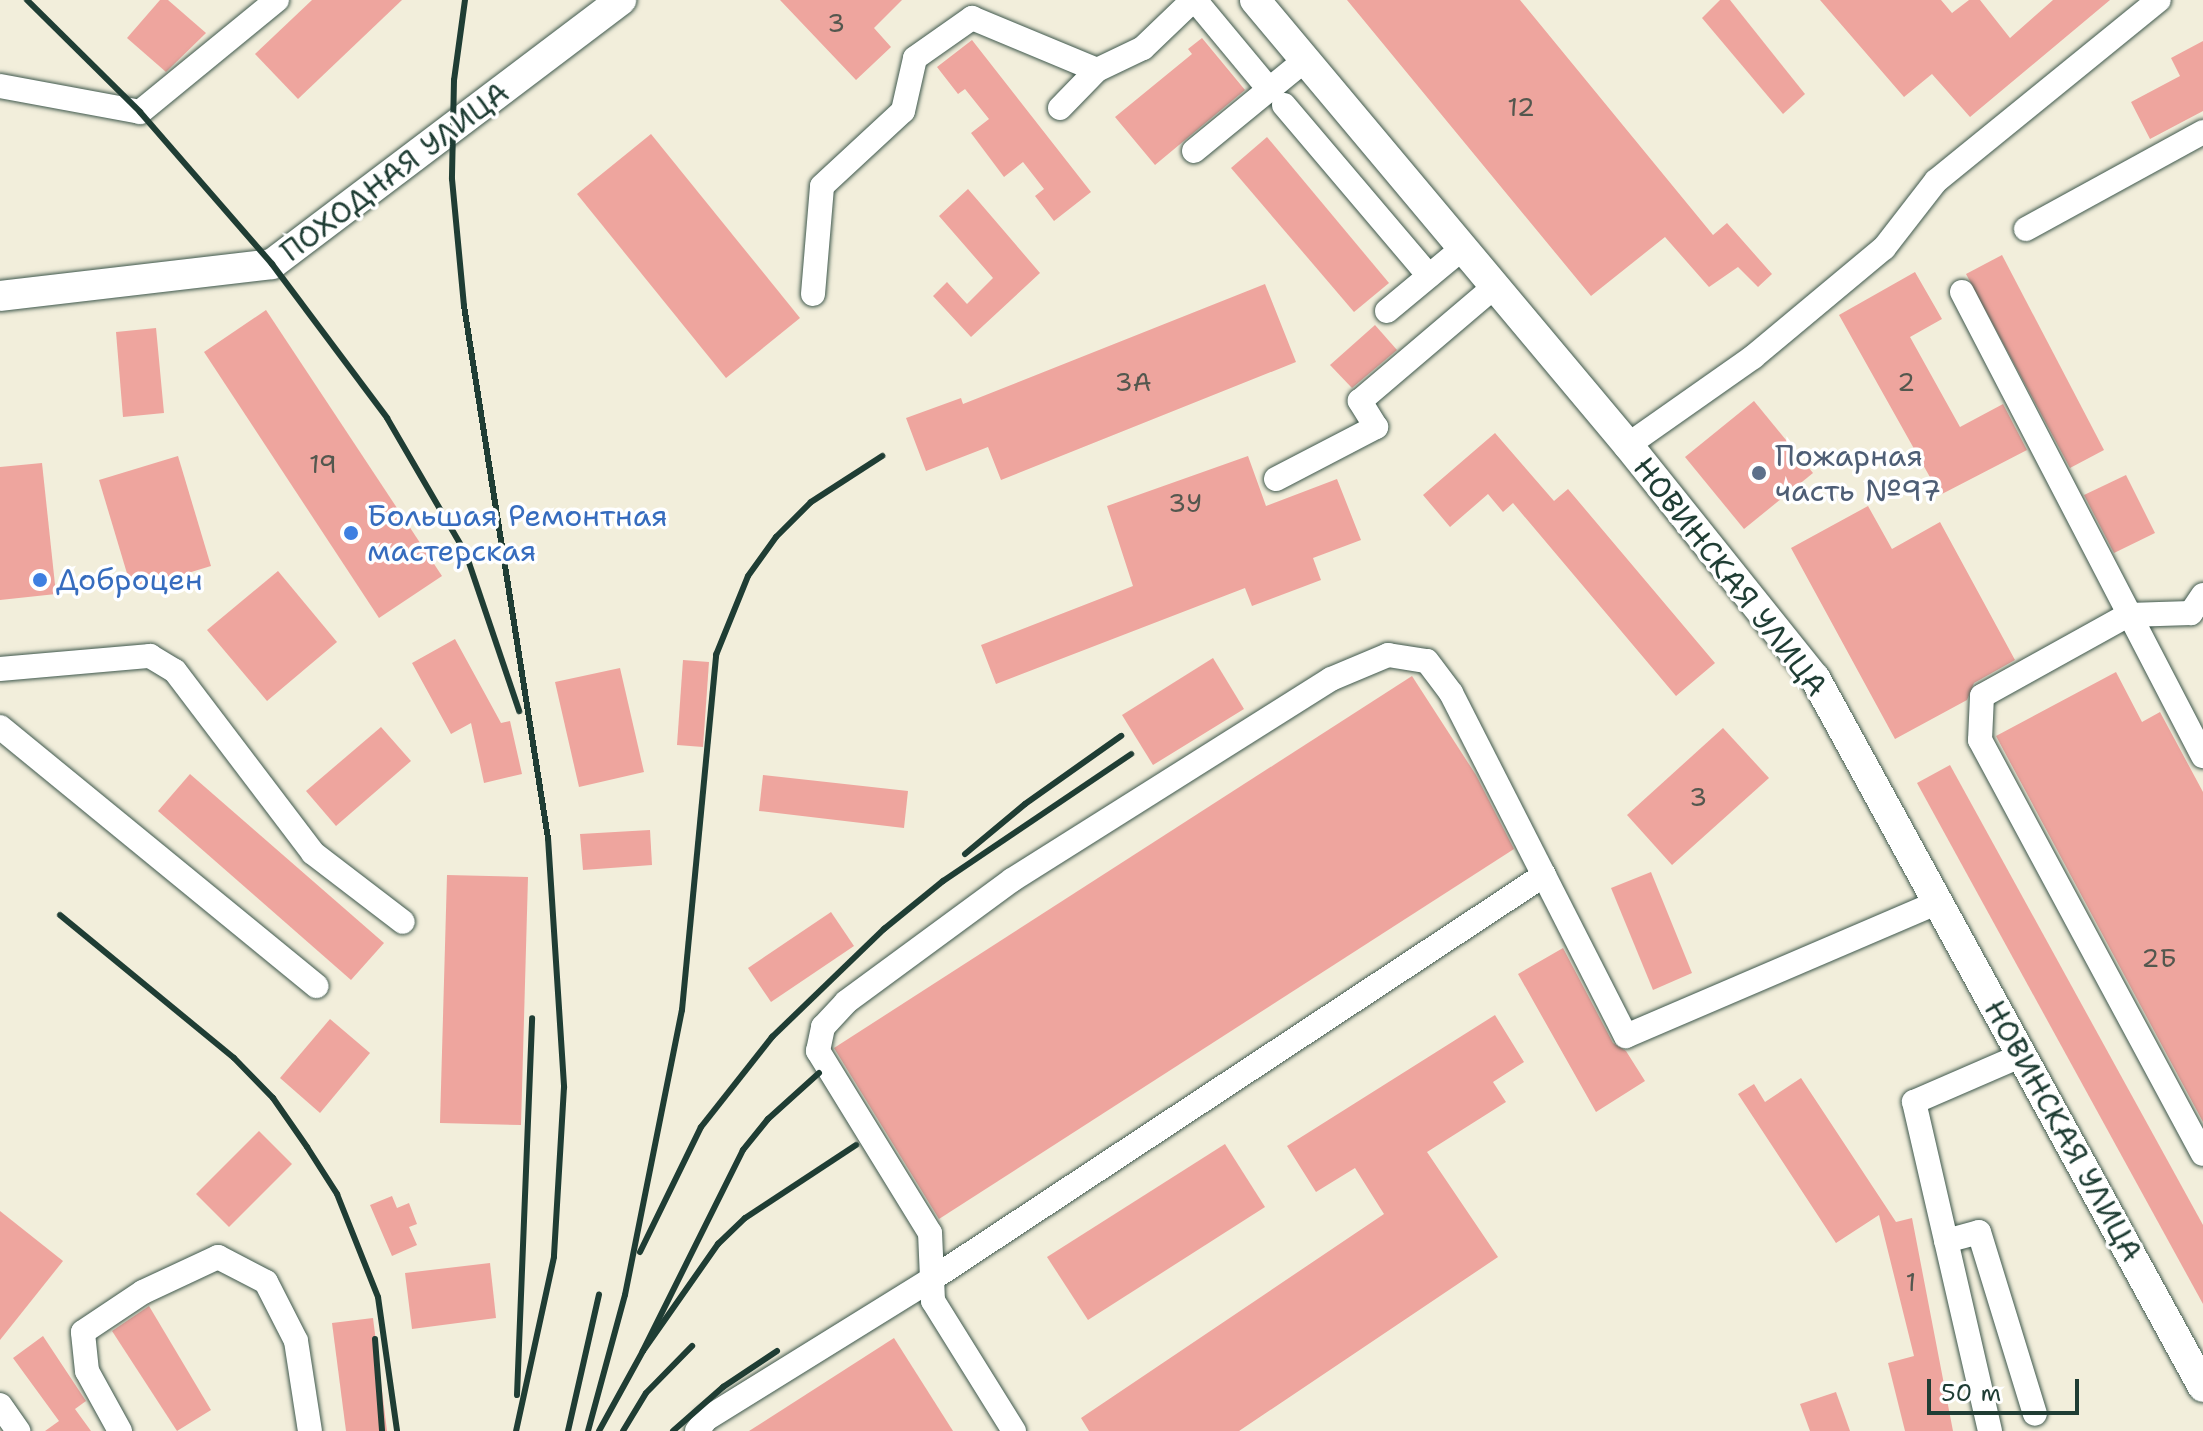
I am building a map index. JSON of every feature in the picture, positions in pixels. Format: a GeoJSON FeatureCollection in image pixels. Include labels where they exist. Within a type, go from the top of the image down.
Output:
{"type":"FeatureCollection","features":[{"type":"Feature","properties":{"kind":"main road","name":"ПОХОДНАЯ УЛИЦА"},"geometry":{"type":"LineString","coordinates":[[0,296],[272,264],[621,0]]}},
{"type":"Feature","properties":{"kind":"main road","name":"НОВИНСКАЯ УЛИЦА"},"geometry":{"type":"LineString","coordinates":[[1255,0],[1628,445],[1815,678],[2203,1387]]}},
{"type":"Feature","properties":{"kind":"street"},"geometry":{"type":"LineString","coordinates":[[1060,108],[1097,70],[1143,48],[1194,0],[1429,276]]}},
{"type":"Feature","properties":{"kind":"street"},"geometry":{"type":"LineString","coordinates":[[1628,445],[1753,357],[1873,258],[1936,181],[2159,0]]}},
{"type":"Feature","properties":{"kind":"street"},"geometry":{"type":"LineString","coordinates":[[0,86],[140,112],[266,4]]}},
{"type":"Feature","properties":{"kind":"street"},"geometry":{"type":"LineString","coordinates":[[813,294],[822,186],[903,111],[915,58],[972,18],[1097,70]]}},
{"type":"Feature","properties":{"kind":"street"},"geometry":{"type":"LineString","coordinates":[[1194,151],[1276,97],[1305,60]]}},
{"type":"Feature","properties":{"kind":"street"},"geometry":{"type":"LineString","coordinates":[[2026,229],[2203,132]]}},
{"type":"Feature","properties":{"kind":"street"},"geometry":{"type":"LineString","coordinates":[[1387,311],[1463,248]]}},
{"type":"Feature","properties":{"kind":"street"},"geometry":{"type":"LineString","coordinates":[[1276,479],[1376,427],[1360,401],[1495,286]]}},
{"type":"Feature","properties":{"kind":"street"},"geometry":{"type":"LineString","coordinates":[[1962,292],[2203,756]]}},
{"type":"Feature","properties":{"kind":"street"},"geometry":{"type":"LineString","coordinates":[[2203,595],[2191,613],[2128,615],[1982,696],[1980,740],[2203,1154]]}},
{"type":"Feature","properties":{"kind":"street"},"geometry":{"type":"LineString","coordinates":[[1014,1431],[933,1301],[929,1281],[930,1233],[818,1051],[823,1027],[846,1002],[1012,880],[1331,679],[1388,655],[1427,661],[1451,693],[1626,1036],[1936,903]]}},
{"type":"Feature","properties":{"kind":"street"},"geometry":{"type":"LineString","coordinates":[[0,669],[150,656],[175,671],[313,853],[403,922]]}},
{"type":"Feature","properties":{"kind":"street"},"geometry":{"type":"LineString","coordinates":[[0,727],[316,986]]}},
{"type":"Feature","properties":{"kind":"street"},"geometry":{"type":"LineString","coordinates":[[697,1431],[706,1419],[929,1281],[1544,875]]}},
{"type":"Feature","properties":{"kind":"street"},"geometry":{"type":"LineString","coordinates":[[1990,1431],[1914,1102],[2022,1055]]}},
{"type":"Feature","properties":{"kind":"street"},"geometry":{"type":"LineString","coordinates":[[1946,1241],[1979,1232],[2035,1414]]}},
{"type":"Feature","properties":{"kind":"street"},"geometry":{"type":"LineString","coordinates":[[120,1431],[87,1371],[83,1332],[143,1292],[218,1257],[266,1282],[296,1341],[310,1431]]}},
{"type":"Feature","properties":{"kind":"street"},"geometry":{"type":"LineString","coordinates":[[0,1405],[18,1431]]}},
{"type":"Feature","properties":{"kind":"building"},"geometry":{"type":"Polygon","coordinates":[[[160,0],[168,0],[206,33],[166,72],[127,38],[160,0]]]}},
{"type":"Feature","properties":{"kind":"building"},"geometry":{"type":"Polygon","coordinates":[[[312,0],[402,0],[298,99],[255,54],[312,0]]]}},
{"type":"Feature","properties":{"kind":"building"},"geometry":{"type":"Polygon","coordinates":[[[780,0],[902,0],[874,28],[891,47],[856,80],[780,0]]]}},
{"type":"Feature","properties":{"kind":"building"},"geometry":{"type":"Polygon","coordinates":[[[1347,0],[1520,0],[1713,235],[1727,223],[1772,274],[1758,287],[1738,267],[1709,287],[1665,237],[1591,296],[1347,0]]]}},
{"type":"Feature","properties":{"kind":"building"},"geometry":{"type":"Polygon","coordinates":[[[1720,0],[1730,0],[1805,94],[1783,114],[1702,18],[1720,0]]]}},
{"type":"Feature","properties":{"kind":"building"},"geometry":{"type":"Polygon","coordinates":[[[1820,0],[1941,0],[1952,13],[1969,0],[1980,0],[2010,38],[2053,0],[2110,0],[1970,117],[1932,74],[1904,97],[1820,0]]]}},
{"type":"Feature","properties":{"kind":"building"},"geometry":{"type":"Polygon","coordinates":[[[1202,38],[1245,90],[1155,165],[1115,117],[1192,54],[1188,49],[1202,38]]]}},
{"type":"Feature","properties":{"kind":"building"},"geometry":{"type":"Polygon","coordinates":[[[972,40],[1091,192],[1054,221],[1035,196],[1044,189],[1023,162],[1004,177],[971,133],[989,119],[965,89],[958,94],[937,67],[972,40]]]}},
{"type":"Feature","properties":{"kind":"building"},"geometry":{"type":"Polygon","coordinates":[[[2203,41],[2203,111],[2150,139],[2131,102],[2180,76],[2171,58],[2203,41]]]}},
{"type":"Feature","properties":{"kind":"building"},"geometry":{"type":"Polygon","coordinates":[[[651,134],[800,318],[726,378],[577,194],[651,134]]]}},
{"type":"Feature","properties":{"kind":"building"},"geometry":{"type":"Polygon","coordinates":[[[1267,137],[1389,283],[1354,312],[1231,168],[1267,137]]]}},
{"type":"Feature","properties":{"kind":"building"},"geometry":{"type":"Polygon","coordinates":[[[968,189],[1040,273],[971,337],[933,296],[947,282],[967,304],[993,278],[939,216],[968,189]]]}},
{"type":"Feature","properties":{"kind":"building"},"geometry":{"type":"Polygon","coordinates":[[[2002,255],[2104,450],[2070,468],[1966,274],[2002,255]]]}},
{"type":"Feature","properties":{"kind":"building"},"geometry":{"type":"Polygon","coordinates":[[[1915,272],[1942,319],[1910,337],[1960,427],[2003,404],[2027,450],[1940,495],[1839,315],[1915,272]]]}},
{"type":"Feature","properties":{"kind":"building"},"geometry":{"type":"Polygon","coordinates":[[[1265,284],[1296,362],[1001,480],[988,447],[926,471],[906,418],[961,398],[963,404],[1265,284]]]}},
{"type":"Feature","properties":{"kind":"building"},"geometry":{"type":"Polygon","coordinates":[[[266,310],[442,576],[379,618],[204,352],[266,310]]]}},
{"type":"Feature","properties":{"kind":"building"},"geometry":{"type":"Polygon","coordinates":[[[1375,325],[1397,350],[1352,388],[1330,365],[1375,325]]]}},
{"type":"Feature","properties":{"kind":"building"},"geometry":{"type":"Polygon","coordinates":[[[156,328],[164,413],[123,417],[116,332],[156,328]]]}},
{"type":"Feature","properties":{"kind":"building"},"geometry":{"type":"Polygon","coordinates":[[[1754,401],[1813,473],[1744,529],[1685,457],[1754,401]]]}},
{"type":"Feature","properties":{"kind":"building"},"geometry":{"type":"Polygon","coordinates":[[[1495,433],[1554,501],[1568,489],[1715,663],[1676,696],[1513,503],[1503,512],[1488,494],[1450,527],[1423,495],[1495,433]]]}},
{"type":"Feature","properties":{"kind":"building"},"geometry":{"type":"Polygon","coordinates":[[[178,456],[211,566],[132,590],[99,480],[178,456]]]}},
{"type":"Feature","properties":{"kind":"building"},"geometry":{"type":"Polygon","coordinates":[[[1248,456],[1266,506],[1337,479],[1361,540],[1313,558],[1321,580],[1252,606],[1245,588],[996,684],[981,645],[1133,586],[1107,506],[1248,456]]]}},
{"type":"Feature","properties":{"kind":"building"},"geometry":{"type":"Polygon","coordinates":[[[42,463],[56,594],[0,600],[0,467],[42,463]]]}},
{"type":"Feature","properties":{"kind":"building"},"geometry":{"type":"Polygon","coordinates":[[[2126,475],[2155,533],[2114,553],[2084,495],[2126,475]]]}},
{"type":"Feature","properties":{"kind":"building"},"geometry":{"type":"Polygon","coordinates":[[[1868,506],[1892,549],[1940,522],[2015,660],[1974,683],[1967,700],[1895,739],[1791,548],[1868,506]]]}},
{"type":"Feature","properties":{"kind":"building"},"geometry":{"type":"Polygon","coordinates":[[[278,571],[337,642],[267,701],[207,630],[278,571]]]}},
{"type":"Feature","properties":{"kind":"building"},"geometry":{"type":"Polygon","coordinates":[[[455,639],[501,723],[510,721],[522,774],[484,783],[471,723],[451,734],[412,663],[455,639]]]}},
{"type":"Feature","properties":{"kind":"building"},"geometry":{"type":"Polygon","coordinates":[[[1213,658],[1244,709],[1153,765],[1122,715],[1213,658]]]}},
{"type":"Feature","properties":{"kind":"building"},"geometry":{"type":"Polygon","coordinates":[[[683,660],[709,662],[703,747],[677,745],[683,660]]]}},
{"type":"Feature","properties":{"kind":"building"},"geometry":{"type":"Polygon","coordinates":[[[620,668],[644,772],[579,787],[555,682],[620,668]]]}},
{"type":"Feature","properties":{"kind":"building"},"geometry":{"type":"Polygon","coordinates":[[[2116,672],[2142,722],[2160,712],[2203,792],[2203,1122],[1996,736],[2116,672]]]}},
{"type":"Feature","properties":{"kind":"building"},"geometry":{"type":"Polygon","coordinates":[[[1412,676],[1476,775],[1514,849],[939,1219],[834,1048],[1412,676]]]}},
{"type":"Feature","properties":{"kind":"building"},"geometry":{"type":"Polygon","coordinates":[[[381,727],[411,761],[336,826],[306,791],[381,727]]]}},
{"type":"Feature","properties":{"kind":"building"},"geometry":{"type":"Polygon","coordinates":[[[1723,728],[1769,778],[1672,865],[1627,815],[1723,728]]]}},
{"type":"Feature","properties":{"kind":"building"},"geometry":{"type":"Polygon","coordinates":[[[1950,765],[2203,1225],[2203,1304],[1917,783],[1950,765]]]}},
{"type":"Feature","properties":{"kind":"building"},"geometry":{"type":"Polygon","coordinates":[[[190,774],[384,943],[351,980],[158,811],[190,774]]]}},
{"type":"Feature","properties":{"kind":"building"},"geometry":{"type":"Polygon","coordinates":[[[763,775],[908,791],[904,828],[759,811],[763,775]]]}},
{"type":"Feature","properties":{"kind":"building"},"geometry":{"type":"Polygon","coordinates":[[[650,830],[652,865],[583,870],[580,834],[650,830]]]}},
{"type":"Feature","properties":{"kind":"building"},"geometry":{"type":"Polygon","coordinates":[[[1651,872],[1692,973],[1653,990],[1611,888],[1651,872]]]}},
{"type":"Feature","properties":{"kind":"building"},"geometry":{"type":"Polygon","coordinates":[[[447,875],[528,877],[521,1125],[440,1123],[447,875]]]}},
{"type":"Feature","properties":{"kind":"building"},"geometry":{"type":"Polygon","coordinates":[[[831,912],[854,946],[771,1002],[748,968],[831,912]]]}},
{"type":"Feature","properties":{"kind":"building"},"geometry":{"type":"Polygon","coordinates":[[[1563,948],[1613,1043],[1626,1051],[1645,1081],[1596,1112],[1518,974],[1563,948]]]}},
{"type":"Feature","properties":{"kind":"building"},"geometry":{"type":"Polygon","coordinates":[[[1495,1015],[1524,1062],[1493,1082],[1506,1102],[1427,1152],[1498,1257],[1239,1431],[1089,1431],[1081,1418],[1384,1214],[1355,1168],[1316,1192],[1287,1146],[1495,1015]]]}},
{"type":"Feature","properties":{"kind":"building"},"geometry":{"type":"Polygon","coordinates":[[[330,1019],[370,1053],[320,1113],[280,1078],[330,1019]]]}},
{"type":"Feature","properties":{"kind":"building"},"geometry":{"type":"Polygon","coordinates":[[[1801,1078],[1896,1222],[1912,1218],[1953,1431],[1905,1431],[1888,1363],[1914,1356],[1879,1215],[1836,1243],[1738,1094],[1754,1084],[1765,1102],[1801,1078]]]}},
{"type":"Feature","properties":{"kind":"building"},"geometry":{"type":"Polygon","coordinates":[[[259,1131],[292,1164],[229,1227],[196,1194],[259,1131]]]}},
{"type":"Feature","properties":{"kind":"building"},"geometry":{"type":"Polygon","coordinates":[[[1225,1144],[1265,1207],[1088,1320],[1047,1257],[1225,1144]]]}},
{"type":"Feature","properties":{"kind":"building"},"geometry":{"type":"Polygon","coordinates":[[[392,1196],[397,1208],[409,1203],[417,1224],[409,1227],[417,1245],[392,1256],[370,1205],[392,1196]]]}},
{"type":"Feature","properties":{"kind":"building"},"geometry":{"type":"Polygon","coordinates":[[[0,1211],[63,1261],[0,1340],[0,1211]]]}},
{"type":"Feature","properties":{"kind":"building"},"geometry":{"type":"Polygon","coordinates":[[[490,1263],[496,1318],[412,1329],[405,1273],[490,1263]]]}},
{"type":"Feature","properties":{"kind":"building"},"geometry":{"type":"Polygon","coordinates":[[[149,1306],[211,1410],[177,1431],[112,1331],[149,1306]]]}},
{"type":"Feature","properties":{"kind":"building"},"geometry":{"type":"Polygon","coordinates":[[[373,1318],[387,1431],[346,1431],[332,1323],[373,1318]]]}},
{"type":"Feature","properties":{"kind":"building"},"geometry":{"type":"Polygon","coordinates":[[[43,1336],[86,1401],[75,1409],[91,1431],[45,1431],[59,1421],[13,1358],[43,1336]]]}},
{"type":"Feature","properties":{"kind":"building"},"geometry":{"type":"Polygon","coordinates":[[[894,1338],[953,1431],[749,1431],[894,1338]]]}},
{"type":"Feature","properties":{"kind":"building"},"geometry":{"type":"Polygon","coordinates":[[[1836,1392],[1850,1431],[1810,1431],[1800,1404],[1836,1392]]]}},
{"type":"Feature","properties":{"kind":"railway"},"geometry":{"type":"LineString","coordinates":[[27,0],[140,112],[272,264],[387,418],[466,554],[519,711]]}},
{"type":"Feature","properties":{"kind":"railway"},"geometry":{"type":"LineString","coordinates":[[465,0],[454,80],[452,179],[464,306],[548,838],[564,1087],[554,1257],[516,1431]]}},
{"type":"Feature","properties":{"kind":"railway"},"geometry":{"type":"LineString","coordinates":[[588,1431],[625,1295],[682,1010],[716,655],[748,576],[776,537],[811,502],[882,456]]}},
{"type":"Feature","properties":{"kind":"railway"},"geometry":{"type":"LineString","coordinates":[[965,854],[1025,804],[1121,736]]}},
{"type":"Feature","properties":{"kind":"railway"},"geometry":{"type":"LineString","coordinates":[[640,1252],[701,1127],[772,1037],[884,929],[943,881],[1131,754]]}},
{"type":"Feature","properties":{"kind":"railway"},"geometry":{"type":"LineString","coordinates":[[60,915],[234,1058],[273,1098],[307,1147],[337,1194],[378,1297],[397,1431]]}},
{"type":"Feature","properties":{"kind":"railway"},"geometry":{"type":"LineString","coordinates":[[517,1395],[532,1018]]}},
{"type":"Feature","properties":{"kind":"railway"},"geometry":{"type":"LineString","coordinates":[[819,1073],[768,1119],[743,1150],[643,1351],[718,1244],[745,1218],[856,1145]]}},
{"type":"Feature","properties":{"kind":"railway"},"geometry":{"type":"LineString","coordinates":[[568,1431],[599,1294]]}},
{"type":"Feature","properties":{"kind":"railway"},"geometry":{"type":"LineString","coordinates":[[375,1339],[382,1431]]}},
{"type":"Feature","properties":{"kind":"railway"},"geometry":{"type":"LineString","coordinates":[[623,1431],[646,1393],[692,1346]]}},
{"type":"Feature","properties":{"kind":"railway"},"geometry":{"type":"LineString","coordinates":[[599,1431],[643,1351]]}},
{"type":"Feature","properties":{"kind":"railway"},"geometry":{"type":"LineString","coordinates":[[673,1431],[723,1387],[777,1351]]}},
{"type":"Feature","properties":{"kind":"place","name":"Пожарная часть №97"},"geometry":{"type":"Point","coordinates":[1759,473]}},
{"type":"Feature","properties":{"kind":"place","name":"Большая Ремонтная мастерская"},"geometry":{"type":"Point","coordinates":[351,533]}},
{"type":"Feature","properties":{"kind":"place","name":"Доброцен"},"geometry":{"type":"Point","coordinates":[40,580]}}]}
